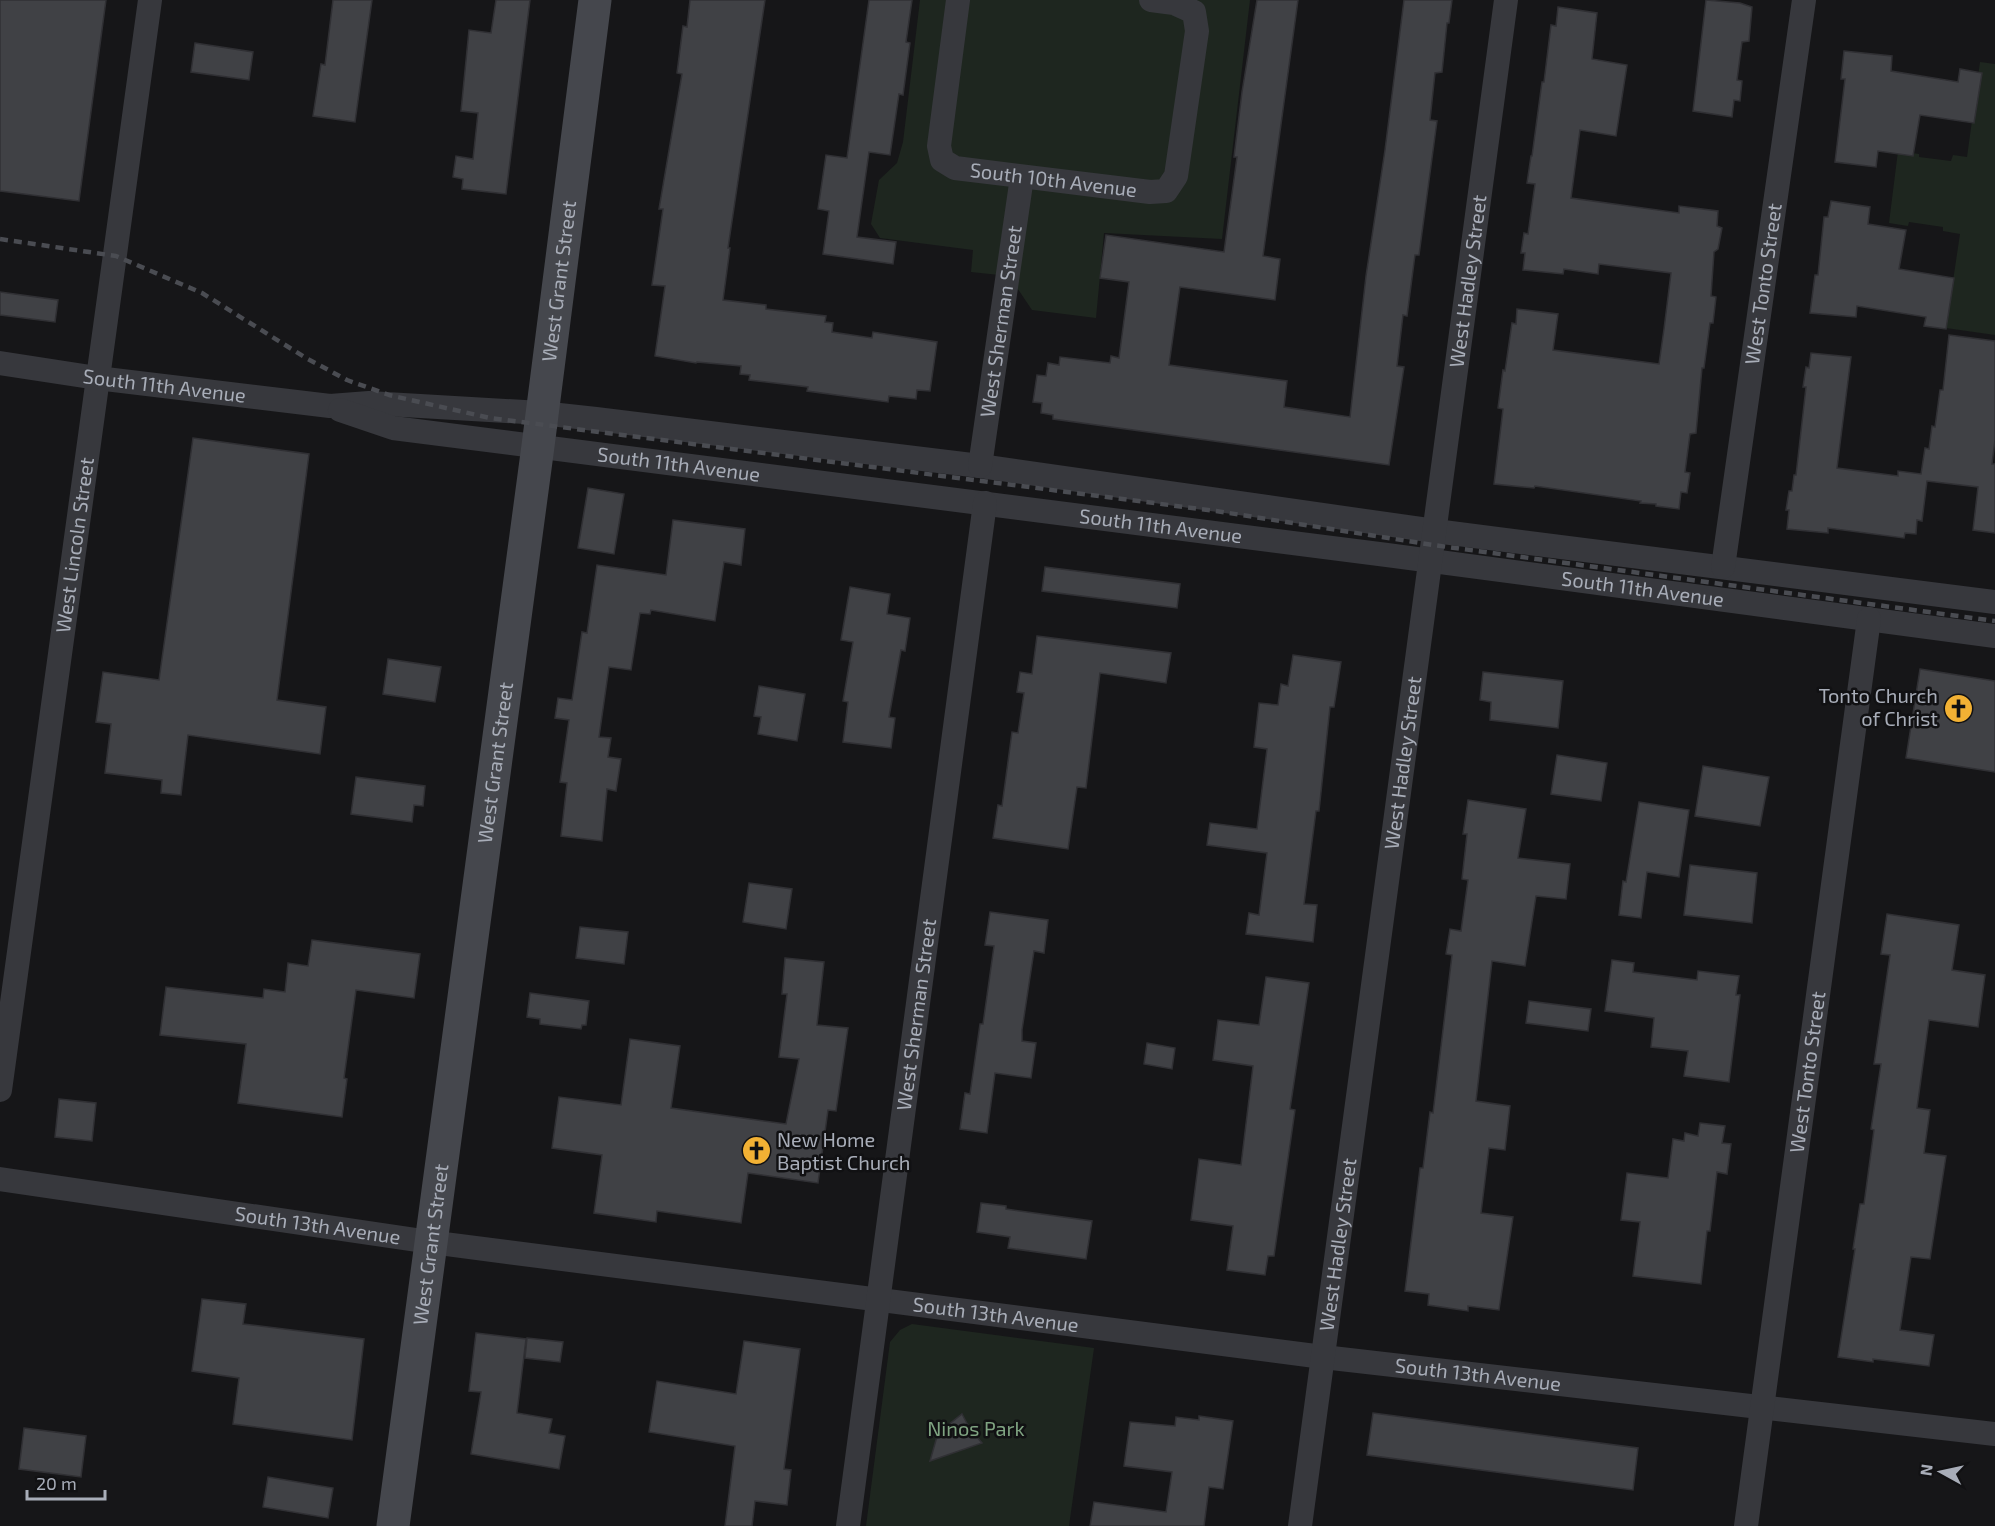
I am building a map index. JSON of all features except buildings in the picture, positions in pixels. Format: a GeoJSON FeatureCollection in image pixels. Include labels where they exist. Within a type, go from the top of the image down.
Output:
{"type":"FeatureCollection","features":[{"type":"Feature","properties":{"kind":"main road","name":"West Grant Street"},"geometry":{"type":"LineString","coordinates":[[393,1526],[538,446],[594,0]]}},
{"type":"Feature","properties":{"kind":"street","name":"West Lincoln Street"},"geometry":{"type":"LineString","coordinates":[[0,1090],[150,0]]}},
{"type":"Feature","properties":{"kind":"street","name":"South 10th Avenue"},"geometry":{"type":"LineString","coordinates":[[958,0],[939,146],[942,160],[955,168],[1150,192],[1166,191],[1176,176],[1197,31],[1194,12],[1174,3],[1151,0]]}},
{"type":"Feature","properties":{"kind":"street","name":"West Hadley Street"},"geometry":{"type":"LineString","coordinates":[[1300,1526],[1506,0]]}},
{"type":"Feature","properties":{"kind":"street","name":"West Tonto Street"},"geometry":{"type":"LineString","coordinates":[[1723,567],[1804,0]]}},
{"type":"Feature","properties":{"kind":"street","name":"West Sherman Street"},"geometry":{"type":"LineString","coordinates":[[980,466],[1023,177]]}},
{"type":"Feature","properties":{"kind":"street","name":"South 11th Avenue"},"geometry":{"type":"LineString","coordinates":[[0,363],[97,378],[330,406],[369,403],[541,412],[980,466],[1434,531],[1995,602]]}},
{"type":"Feature","properties":{"kind":"street","name":"South 11th Avenue"},"geometry":{"type":"LineString","coordinates":[[330,406],[393,428],[985,503],[1995,636]]}},
{"type":"Feature","properties":{"kind":"street","name":"West Sherman Street"},"geometry":{"type":"LineString","coordinates":[[848,1526],[985,503]]}},
{"type":"Feature","properties":{"kind":"street","name":"West Tonto Street"},"geometry":{"type":"LineString","coordinates":[[1746,1526],[1869,620]]}},
{"type":"Feature","properties":{"kind":"street","name":"South 13th Avenue"},"geometry":{"type":"LineString","coordinates":[[0,1179],[430,1242],[1323,1357],[1995,1434]]}},
{"type":"Feature","properties":{"kind":"green space"},"geometry":{"type":"Polygon","coordinates":[[[920,0],[1250,0],[1222,239],[1104,233],[1096,318],[1032,310],[1009,276],[971,272],[973,250],[880,238],[871,224],[879,180],[897,163],[903,142],[920,0]]]}},
{"type":"Feature","properties":{"kind":"green space"},"geometry":{"type":"Polygon","coordinates":[[[1980,62],[1995,64],[1995,335],[1946,328],[1960,234],[1943,231],[1943,227],[1909,222],[1908,226],[1889,223],[1898,151],[1919,154],[1919,157],[1951,161],[1953,155],[1967,157],[1980,62]]]}},
{"type":"Feature","properties":{"kind":"green space","name":"Ninos Park"},"geometry":{"type":"Polygon","coordinates":[[[912,1324],[1094,1348],[1069,1526],[866,1526],[890,1342],[900,1330],[912,1324]]]}},
{"type":"Feature","properties":{"kind":"railway"},"geometry":{"type":"LineString","coordinates":[[0,239],[116,256],[202,293],[306,358],[347,380],[389,395],[490,418],[1216,511],[1433,545],[1995,621]]}},
{"type":"Feature","properties":{"kind":"place","name":"Tonto Church of Christ"},"geometry":{"type":"Point","coordinates":[1959,708]}},
{"type":"Feature","properties":{"kind":"place","name":"New Home Baptist Church"},"geometry":{"type":"Point","coordinates":[756,1151]}}]}
